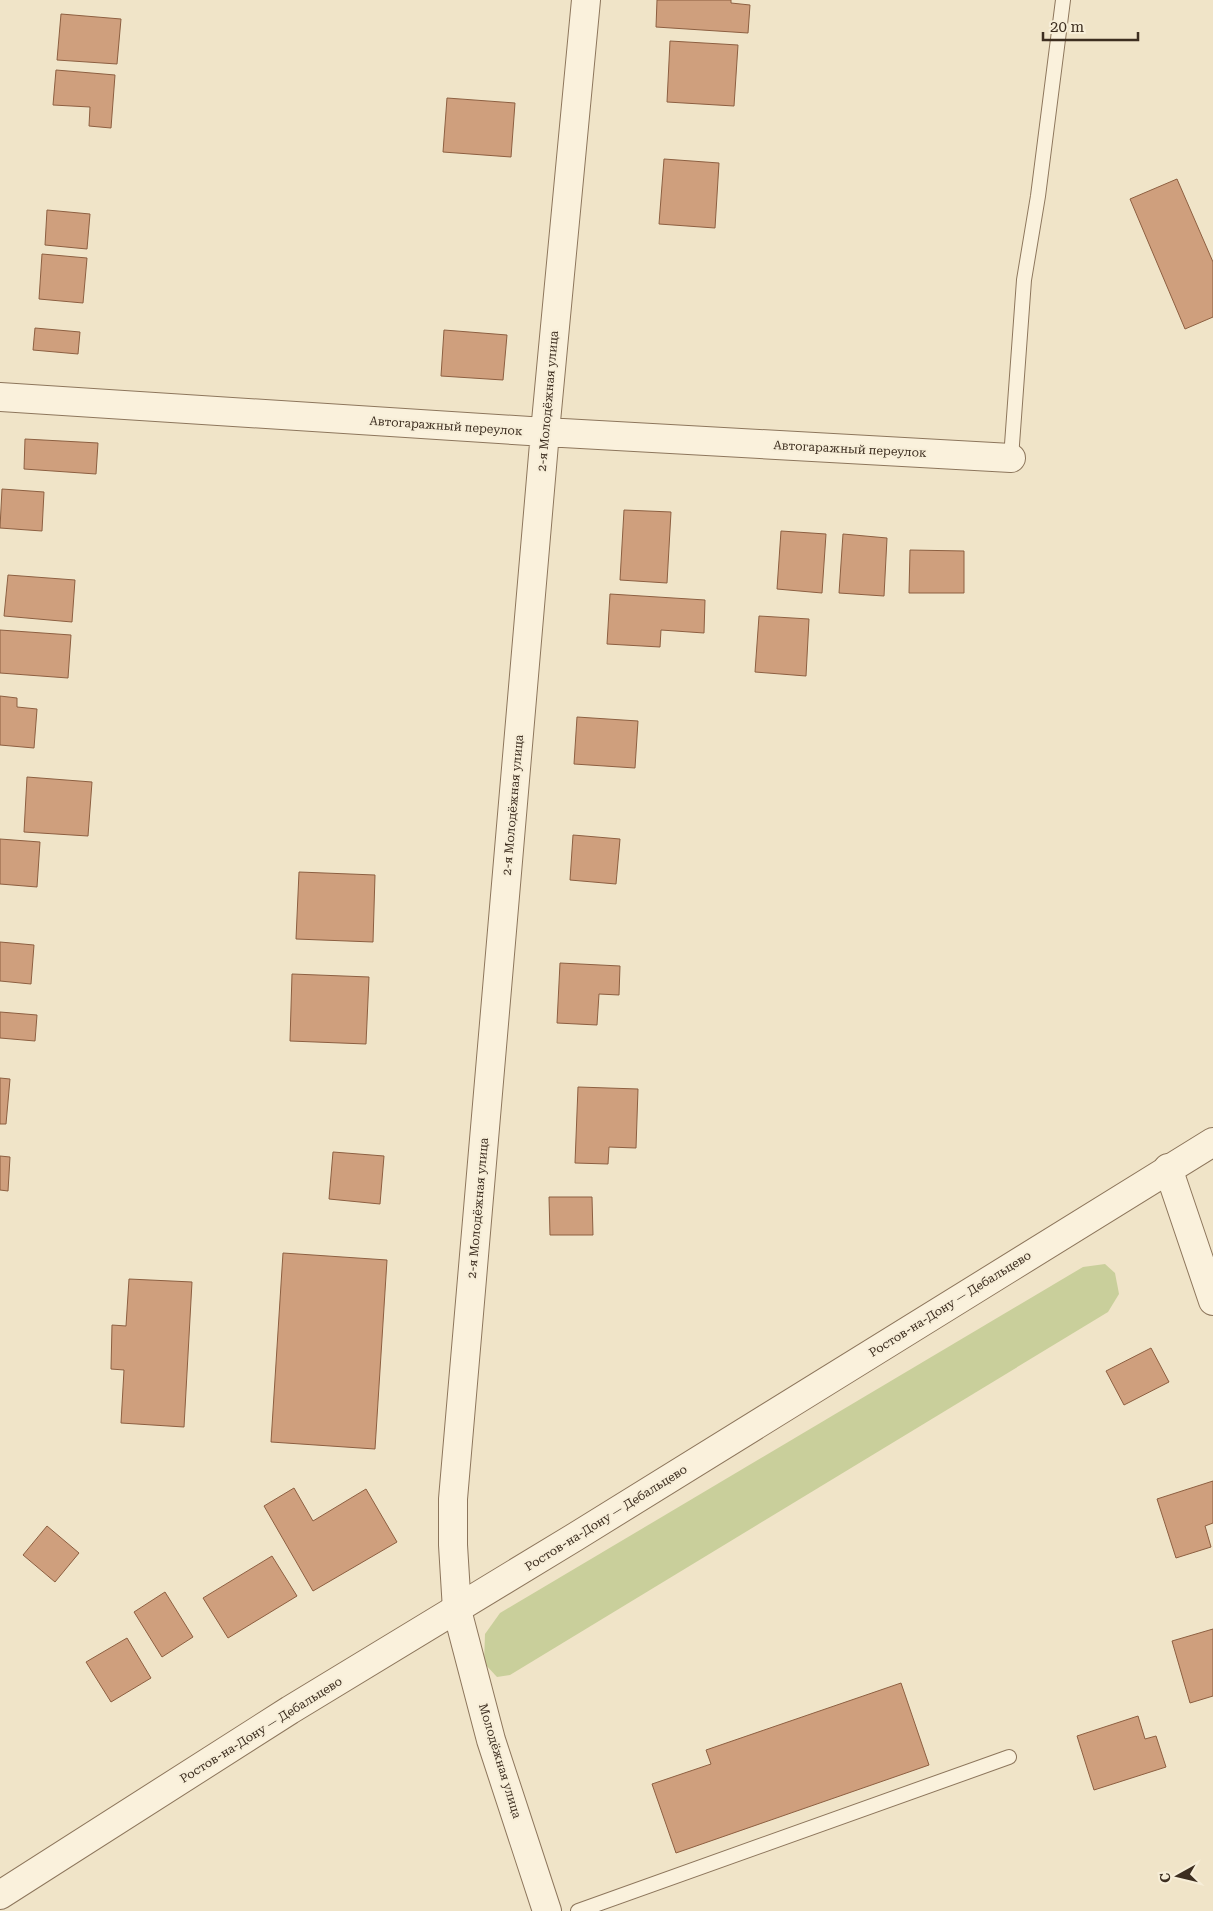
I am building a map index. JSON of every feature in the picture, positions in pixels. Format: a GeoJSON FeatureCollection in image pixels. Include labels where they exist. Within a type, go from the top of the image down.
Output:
{"type":"FeatureCollection","features":[{"type":"Feature","properties":{"kind":"street","name":"2-я Молодёжная улица"},"geometry":{"type":"LineString","coordinates":[[457,1610],[453,1499],[545,432],[586,0]]}},
{"type":"Feature","properties":{"kind":"street","name":"Автогаражный переулок"},"geometry":{"type":"LineString","coordinates":[[0,396],[545,432],[1012,458]]}},
{"type":"Feature","properties":{"kind":"street","name":"Ростов-на-Дону — Дебальцево"},"geometry":{"type":"LineString","coordinates":[[0,1895],[290,1710],[457,1610],[1168,1168],[1213,1142]]}},
{"type":"Feature","properties":{"kind":"street"},"geometry":{"type":"LineString","coordinates":[[1168,1168],[1213,1301]]}},
{"type":"Feature","properties":{"kind":"street","name":"Молодёжная улица"},"geometry":{"type":"LineString","coordinates":[[457,1610],[492,1740],[547,1911]]}},
{"type":"Feature","properties":{"kind":"lane"},"geometry":{"type":"LineString","coordinates":[[1012,458],[1024,280],[1038,196],[1062,0]]}},
{"type":"Feature","properties":{"kind":"lane"},"geometry":{"type":"LineString","coordinates":[[578,1911],[1009,1757]]}},
{"type":"Feature","properties":{"kind":"green space"},"geometry":{"type":"Polygon","coordinates":[[[1105,1264],[1115,1273],[1119,1294],[1108,1312],[510,1675],[497,1677],[484,1663],[485,1634],[500,1613],[1083,1267],[1105,1264]]]}},
{"type":"Feature","properties":{"kind":"building"},"geometry":{"type":"Polygon","coordinates":[[[657,0],[731,0],[731,3],[750,5],[748,33],[656,27],[657,0]]]}},
{"type":"Feature","properties":{"kind":"building"},"geometry":{"type":"Polygon","coordinates":[[[61,14],[121,19],[117,64],[57,60],[61,14]]]}},
{"type":"Feature","properties":{"kind":"building"},"geometry":{"type":"Polygon","coordinates":[[[670,41],[738,45],[734,106],[667,102],[670,41]]]}},
{"type":"Feature","properties":{"kind":"building"},"geometry":{"type":"Polygon","coordinates":[[[56,70],[115,75],[111,128],[89,126],[90,107],[53,105],[56,70]]]}},
{"type":"Feature","properties":{"kind":"building"},"geometry":{"type":"Polygon","coordinates":[[[447,98],[515,103],[511,157],[443,152],[447,98]]]}},
{"type":"Feature","properties":{"kind":"building"},"geometry":{"type":"Polygon","coordinates":[[[664,159],[719,163],[715,228],[659,224],[664,159]]]}},
{"type":"Feature","properties":{"kind":"building"},"geometry":{"type":"Polygon","coordinates":[[[1177,179],[1213,262],[1213,317],[1185,329],[1130,199],[1177,179]]]}},
{"type":"Feature","properties":{"kind":"building"},"geometry":{"type":"Polygon","coordinates":[[[47,210],[90,214],[87,249],[45,245],[47,210]]]}},
{"type":"Feature","properties":{"kind":"building"},"geometry":{"type":"Polygon","coordinates":[[[42,254],[87,258],[83,303],[39,299],[42,254]]]}},
{"type":"Feature","properties":{"kind":"building"},"geometry":{"type":"Polygon","coordinates":[[[35,328],[80,332],[78,354],[33,350],[35,328]]]}},
{"type":"Feature","properties":{"kind":"building"},"geometry":{"type":"Polygon","coordinates":[[[444,330],[507,335],[503,380],[441,376],[444,330]]]}},
{"type":"Feature","properties":{"kind":"building"},"geometry":{"type":"Polygon","coordinates":[[[25,439],[98,443],[96,474],[24,469],[25,439]]]}},
{"type":"Feature","properties":{"kind":"building"},"geometry":{"type":"Polygon","coordinates":[[[2,489],[44,492],[42,531],[0,528],[2,489]]]}},
{"type":"Feature","properties":{"kind":"building"},"geometry":{"type":"Polygon","coordinates":[[[624,510],[671,512],[667,583],[620,580],[624,510]]]}},
{"type":"Feature","properties":{"kind":"building"},"geometry":{"type":"Polygon","coordinates":[[[781,531],[826,534],[822,593],[777,589],[781,531]]]}},
{"type":"Feature","properties":{"kind":"building"},"geometry":{"type":"Polygon","coordinates":[[[843,534],[887,538],[884,596],[839,593],[843,534]]]}},
{"type":"Feature","properties":{"kind":"building"},"geometry":{"type":"Polygon","coordinates":[[[910,550],[964,551],[964,593],[909,593],[910,550]]]}},
{"type":"Feature","properties":{"kind":"building"},"geometry":{"type":"Polygon","coordinates":[[[8,575],[75,580],[72,622],[4,616],[8,575]]]}},
{"type":"Feature","properties":{"kind":"building"},"geometry":{"type":"Polygon","coordinates":[[[610,594],[705,600],[704,633],[661,630],[660,647],[607,644],[610,594]]]}},
{"type":"Feature","properties":{"kind":"building"},"geometry":{"type":"Polygon","coordinates":[[[759,616],[809,619],[806,676],[755,672],[759,616]]]}},
{"type":"Feature","properties":{"kind":"building"},"geometry":{"type":"Polygon","coordinates":[[[0,630],[71,635],[68,678],[0,673],[0,630]]]}},
{"type":"Feature","properties":{"kind":"building"},"geometry":{"type":"Polygon","coordinates":[[[0,696],[17,698],[17,707],[37,709],[34,748],[0,745],[0,696]]]}},
{"type":"Feature","properties":{"kind":"building"},"geometry":{"type":"Polygon","coordinates":[[[577,717],[638,721],[635,768],[574,764],[577,717]]]}},
{"type":"Feature","properties":{"kind":"building"},"geometry":{"type":"Polygon","coordinates":[[[27,777],[92,782],[88,836],[24,832],[27,777]]]}},
{"type":"Feature","properties":{"kind":"building"},"geometry":{"type":"Polygon","coordinates":[[[573,835],[620,839],[616,884],[570,880],[573,835]]]}},
{"type":"Feature","properties":{"kind":"building"},"geometry":{"type":"Polygon","coordinates":[[[0,839],[40,842],[37,887],[0,884],[0,839]]]}},
{"type":"Feature","properties":{"kind":"building"},"geometry":{"type":"Polygon","coordinates":[[[299,872],[375,875],[373,942],[296,939],[299,872]]]}},
{"type":"Feature","properties":{"kind":"building"},"geometry":{"type":"Polygon","coordinates":[[[0,942],[34,945],[31,984],[0,981],[0,942]]]}},
{"type":"Feature","properties":{"kind":"building"},"geometry":{"type":"Polygon","coordinates":[[[560,963],[620,966],[619,995],[599,994],[597,1025],[557,1023],[560,963]]]}},
{"type":"Feature","properties":{"kind":"building"},"geometry":{"type":"Polygon","coordinates":[[[292,974],[369,977],[366,1044],[290,1041],[292,974]]]}},
{"type":"Feature","properties":{"kind":"building"},"geometry":{"type":"Polygon","coordinates":[[[0,1012],[37,1015],[35,1041],[0,1038],[0,1012]]]}},
{"type":"Feature","properties":{"kind":"building"},"geometry":{"type":"Polygon","coordinates":[[[0,1078],[10,1079],[6,1124],[0,1124],[0,1078]]]}},
{"type":"Feature","properties":{"kind":"building"},"geometry":{"type":"Polygon","coordinates":[[[578,1087],[638,1089],[636,1148],[609,1147],[608,1164],[575,1163],[578,1087]]]}},
{"type":"Feature","properties":{"kind":"building"},"geometry":{"type":"Polygon","coordinates":[[[333,1152],[384,1156],[380,1204],[329,1199],[333,1152]]]}},
{"type":"Feature","properties":{"kind":"building"},"geometry":{"type":"Polygon","coordinates":[[[0,1156],[10,1157],[8,1191],[0,1190],[0,1156]]]}},
{"type":"Feature","properties":{"kind":"building"},"geometry":{"type":"Polygon","coordinates":[[[549,1197],[592,1197],[593,1235],[550,1235],[549,1197]]]}},
{"type":"Feature","properties":{"kind":"building"},"geometry":{"type":"Polygon","coordinates":[[[283,1253],[387,1260],[375,1449],[271,1442],[283,1253]]]}},
{"type":"Feature","properties":{"kind":"building"},"geometry":{"type":"Polygon","coordinates":[[[129,1279],[192,1282],[184,1427],[121,1423],[124,1370],[111,1369],[112,1325],[126,1326],[129,1279]]]}},
{"type":"Feature","properties":{"kind":"building"},"geometry":{"type":"Polygon","coordinates":[[[1151,1348],[1169,1382],[1124,1405],[1106,1371],[1151,1348]]]}},
{"type":"Feature","properties":{"kind":"building"},"geometry":{"type":"Polygon","coordinates":[[[1213,1481],[1213,1523],[1205,1526],[1211,1547],[1176,1558],[1157,1499],[1213,1481]]]}},
{"type":"Feature","properties":{"kind":"building"},"geometry":{"type":"Polygon","coordinates":[[[294,1488],[313,1521],[366,1489],[397,1542],[313,1591],[264,1506],[294,1488]]]}},
{"type":"Feature","properties":{"kind":"building"},"geometry":{"type":"Polygon","coordinates":[[[47,1526],[79,1553],[55,1582],[23,1555],[47,1526]]]}},
{"type":"Feature","properties":{"kind":"building"},"geometry":{"type":"Polygon","coordinates":[[[272,1556],[297,1596],[228,1638],[203,1598],[272,1556]]]}},
{"type":"Feature","properties":{"kind":"building"},"geometry":{"type":"Polygon","coordinates":[[[165,1592],[193,1637],[162,1657],[134,1612],[165,1592]]]}},
{"type":"Feature","properties":{"kind":"building"},"geometry":{"type":"Polygon","coordinates":[[[1213,1629],[1213,1696],[1190,1703],[1172,1641],[1213,1629]]]}},
{"type":"Feature","properties":{"kind":"building"},"geometry":{"type":"Polygon","coordinates":[[[127,1638],[151,1678],[111,1702],[86,1662],[127,1638]]]}},
{"type":"Feature","properties":{"kind":"building"},"geometry":{"type":"Polygon","coordinates":[[[901,1683],[929,1765],[676,1853],[652,1784],[711,1764],[706,1750],[901,1683]]]}},
{"type":"Feature","properties":{"kind":"building"},"geometry":{"type":"Polygon","coordinates":[[[1138,1716],[1145,1739],[1156,1736],[1166,1767],[1094,1790],[1077,1736],[1138,1716]]]}}]}
